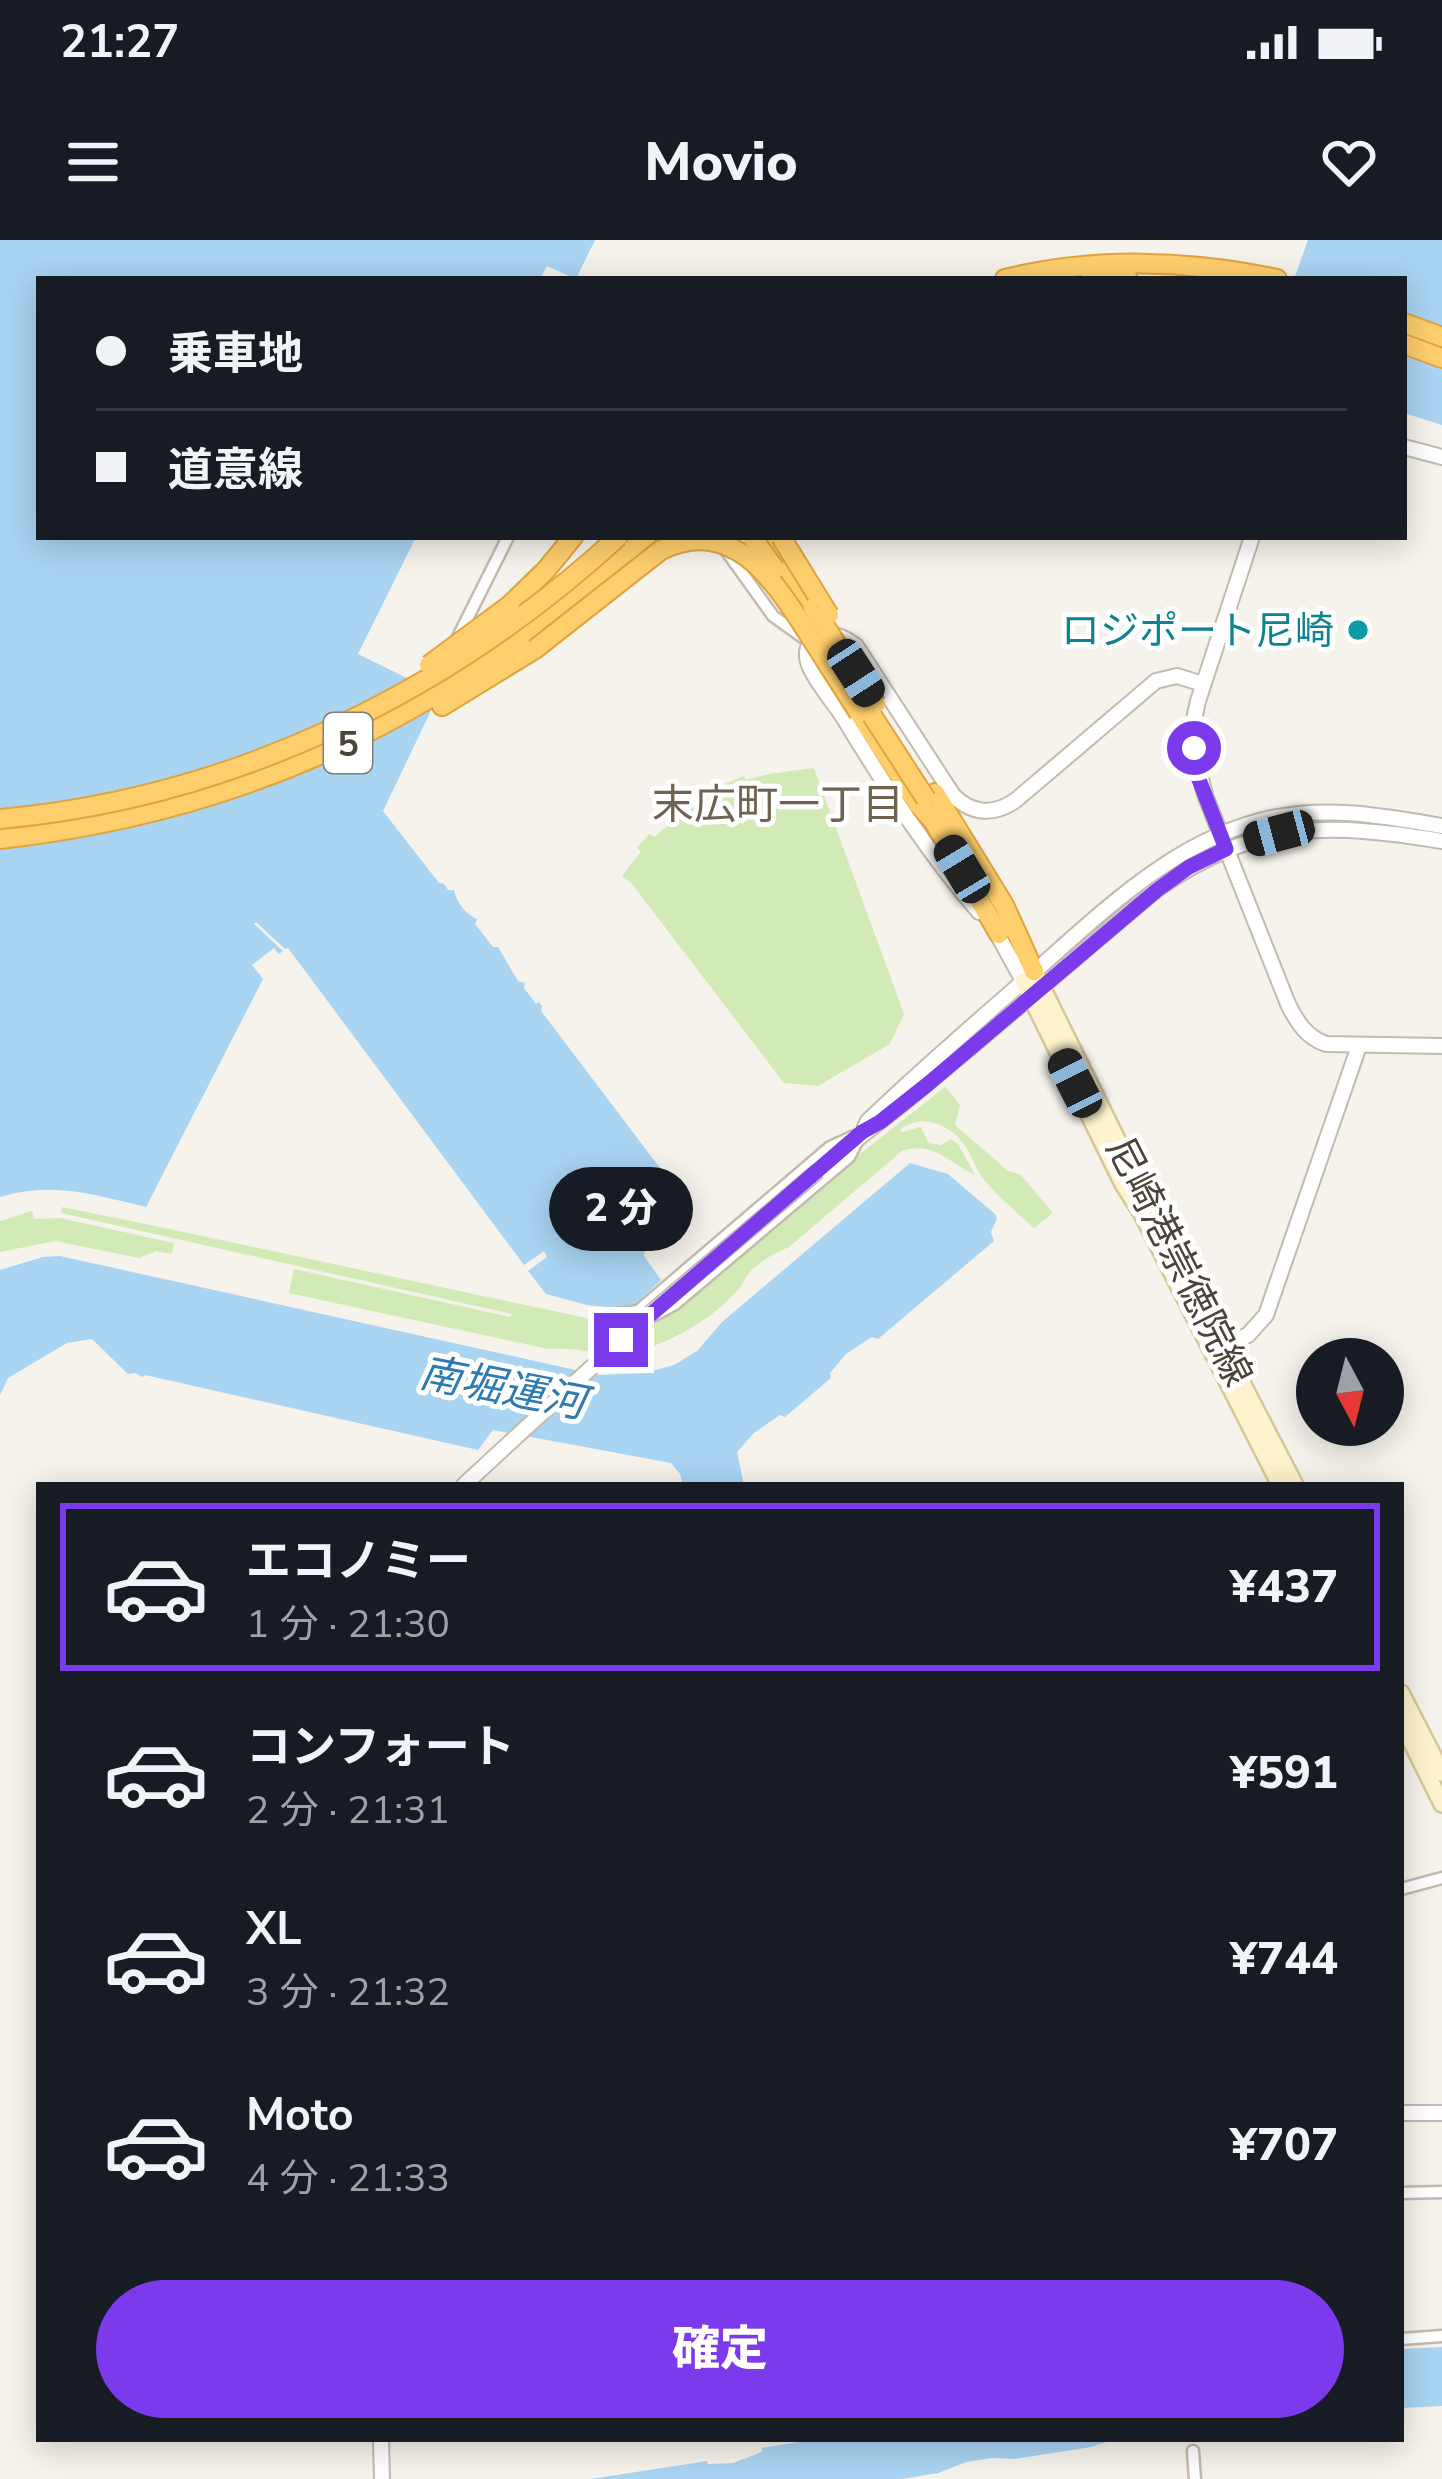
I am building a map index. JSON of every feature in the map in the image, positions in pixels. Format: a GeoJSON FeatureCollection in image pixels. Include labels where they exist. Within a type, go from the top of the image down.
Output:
{"type":"FeatureCollection","features":[{"type":"Feature","properties":{"kind":"highway"},"geometry":{"type":"LineString","coordinates":[[1019,276],[1057,268],[1124,264],[1260,276]]}},
{"type":"Feature","properties":{"kind":"highway"},"geometry":{"type":"LineString","coordinates":[[1128,276],[1162,276]]}},
{"type":"Feature","properties":{"kind":"highway"},"geometry":{"type":"LineString","coordinates":[[1407,324],[1442,338]]}},
{"type":"Feature","properties":{"kind":"highway"},"geometry":{"type":"LineString","coordinates":[[1407,345],[1442,358]]}},
{"type":"Feature","properties":{"kind":"highway"},"geometry":{"type":"LineString","coordinates":[[307,740],[408,680],[490,621],[547,570],[571,540]]}},
{"type":"Feature","properties":{"kind":"highway","name":"5"},"geometry":{"type":"LineString","coordinates":[[0,819],[136,798],[307,740],[387,703],[463,657],[614,540]]}},
{"type":"Feature","properties":{"kind":"highway","name":"5"},"geometry":{"type":"LineString","coordinates":[[0,839],[135,817],[240,787],[354,740],[431,700],[539,628],[642,540]]}},
{"type":"Feature","properties":{"kind":"highway"},"geometry":{"type":"LineString","coordinates":[[240,787],[318,764],[469,692],[535,650],[654,554],[676,543],[704,540],[739,551],[768,576],[1004,905],[1033,984]]}},
{"type":"Feature","properties":{"kind":"highway"},"geometry":{"type":"LineString","coordinates":[[754,540],[926,799]]}},
{"type":"Feature","properties":{"kind":"highway"},"geometry":{"type":"LineString","coordinates":[[770,540],[877,706]]}},
{"type":"Feature","properties":{"kind":"highway"},"geometry":{"type":"LineString","coordinates":[[783,540],[822,603],[934,822],[999,934]]}},
{"type":"Feature","properties":{"kind":"main road","name":"尼崎港崇徳院線"},"geometry":{"type":"LineString","coordinates":[[1033,984],[1292,1482]]}},
{"type":"Feature","properties":{"kind":"main road","name":"尼崎港崇徳院線"},"geometry":{"type":"LineString","coordinates":[[1033,984],[1123,1184],[1278,1482]]}},
{"type":"Feature","properties":{"kind":"main road"},"geometry":{"type":"LineString","coordinates":[[1404,1699],[1442,1773]]}},
{"type":"Feature","properties":{"kind":"main road"},"geometry":{"type":"LineString","coordinates":[[1404,1726],[1442,1804]]}},
{"type":"Feature","properties":{"kind":"street"},"geometry":{"type":"LineString","coordinates":[[1407,448],[1442,457]]}},
{"type":"Feature","properties":{"kind":"street"},"geometry":{"type":"LineString","coordinates":[[436,680],[506,540]]}},
{"type":"Feature","properties":{"kind":"street"},"geometry":{"type":"LineString","coordinates":[[718,540],[773,616],[809,643]]}},
{"type":"Feature","properties":{"kind":"street"},"geometry":{"type":"LineString","coordinates":[[1251,540],[1196,710],[1198,777],[1296,1020],[1316,1041],[1326,1044],[1442,1046]]}},
{"type":"Feature","properties":{"kind":"street"},"geometry":{"type":"LineString","coordinates":[[1033,984],[878,775],[808,664],[809,643],[827,634],[856,646],[952,795],[981,812],[1005,808],[1016,800],[1156,681],[1177,676],[1203,684]]}},
{"type":"Feature","properties":{"kind":"street"},"geometry":{"type":"LineString","coordinates":[[862,1132],[849,1157],[675,1304],[655,1316],[622,1323],[615,1319],[651,1300],[830,1147],[880,1122],[928,1084],[1165,863],[1279,816],[1347,813],[1442,826]]}},
{"type":"Feature","properties":{"kind":"street"},"geometry":{"type":"LineString","coordinates":[[1223,841],[1305,830],[1359,830],[1442,841]]}},
{"type":"Feature","properties":{"kind":"street"},"geometry":{"type":"LineString","coordinates":[[1223,1346],[1248,1335],[1266,1315],[1359,1046]]}},
{"type":"Feature","properties":{"kind":"street"},"geometry":{"type":"LineString","coordinates":[[467,1482],[654,1310],[862,1132]]}},
{"type":"Feature","properties":{"kind":"street"},"geometry":{"type":"LineString","coordinates":[[1404,1887],[1442,1878]]}},
{"type":"Feature","properties":{"kind":"street"},"geometry":{"type":"LineString","coordinates":[[1404,2113],[1442,2113]]}},
{"type":"Feature","properties":{"kind":"street"},"geometry":{"type":"LineString","coordinates":[[1404,2193],[1442,2192]]}},
{"type":"Feature","properties":{"kind":"street"},"geometry":{"type":"LineString","coordinates":[[1404,2339],[1442,2336]]}},
{"type":"Feature","properties":{"kind":"street"},"geometry":{"type":"LineString","coordinates":[[381,2442],[382,2479]]}},
{"type":"Feature","properties":{"kind":"street"},"geometry":{"type":"LineString","coordinates":[[1193,2451],[1195,2479]]}},
{"type":"Feature","properties":{"kind":"green space"},"geometry":{"type":"Polygon","coordinates":[[[814,768],[904,1014],[890,1044],[818,1086],[784,1083],[622,876],[649,834],[655,837],[675,819],[673,815],[698,798],[696,792],[713,782],[717,787],[744,776],[746,780],[814,768]]]}},
{"type":"Feature","properties":{"kind":"green space"},"geometry":{"type":"Polygon","coordinates":[[[945,1087],[960,1105],[955,1125],[1008,1171],[1021,1175],[1053,1213],[1034,1228],[985,1181],[953,1132],[936,1123],[909,1124],[902,1132],[921,1127],[929,1143],[941,1145],[951,1139],[958,1144],[975,1175],[932,1151],[902,1151],[789,1247],[758,1265],[704,1319],[663,1342],[623,1354],[548,1349],[289,1293],[294,1269],[512,1314],[61,1213],[62,1207],[624,1326],[945,1087]]]}},
{"type":"Feature","properties":{"kind":"green space"},"geometry":{"type":"Polygon","coordinates":[[[32,1211],[34,1219],[60,1218],[174,1243],[172,1254],[156,1251],[139,1258],[55,1241],[0,1252],[0,1221],[32,1211]]]}},
{"type":"Feature","properties":{"kind":"water"},"geometry":{"type":"Polygon","coordinates":[[[0,240],[595,240],[577,276],[547,266],[542,276],[36,276],[36,540],[415,540],[358,654],[439,694],[383,811],[439,883],[454,890],[462,907],[477,919],[475,924],[498,947],[518,981],[525,983],[524,988],[663,1172],[644,1256],[661,1280],[634,1305],[615,1308],[546,1294],[528,1271],[547,1257],[544,1251],[524,1265],[288,948],[256,922],[283,951],[279,954],[274,948],[252,965],[263,979],[146,1207],[56,1190],[0,1197],[0,240]]]}},
{"type":"Feature","properties":{"kind":"water"},"geometry":{"type":"Polygon","coordinates":[[[1308,240],[1442,240],[1442,425],[1407,414],[1407,276],[1295,276],[1308,240]]]}},
{"type":"Feature","properties":{"kind":"water","name":"南堀運河"},"geometry":{"type":"Polygon","coordinates":[[[910,1163],[948,1174],[997,1219],[991,1232],[994,1241],[878,1339],[872,1337],[846,1354],[831,1378],[785,1417],[780,1415],[754,1433],[737,1452],[743,1482],[682,1482],[671,1463],[493,1430],[478,1450],[128,1374],[92,1339],[67,1343],[8,1378],[0,1395],[0,1270],[43,1257],[60,1256],[598,1375],[645,1373],[674,1365],[697,1351],[722,1322],[910,1163]]]}},
{"type":"Feature","properties":{"kind":"water"},"geometry":{"type":"Polygon","coordinates":[[[1442,2347],[1442,2406],[1404,2408],[1404,2349],[1442,2347]]]}},
{"type":"Feature","properties":{"kind":"water"},"geometry":{"type":"Polygon","coordinates":[[[798,2442],[1107,2442],[1015,2459],[966,2462],[902,2479],[591,2479],[707,2461],[733,2463],[762,2448],[798,2442]]]}},
{"type":"Feature","properties":{"kind":"place","name":"ロジポート尼崎"},"geometry":{"type":"Point","coordinates":[1358,630]}},
{"type":"Feature","properties":{"kind":"district","name":"末広町一丁目"},"geometry":{"type":"Point","coordinates":[778,804]}},
{"type":"Feature","properties":{"kind":"route"},"geometry":{"type":"LineString","coordinates":[[621,1340],[862,1132],[928,1084],[1157,890],[1226,849],[1198,777],[1194,748]]}}]}
